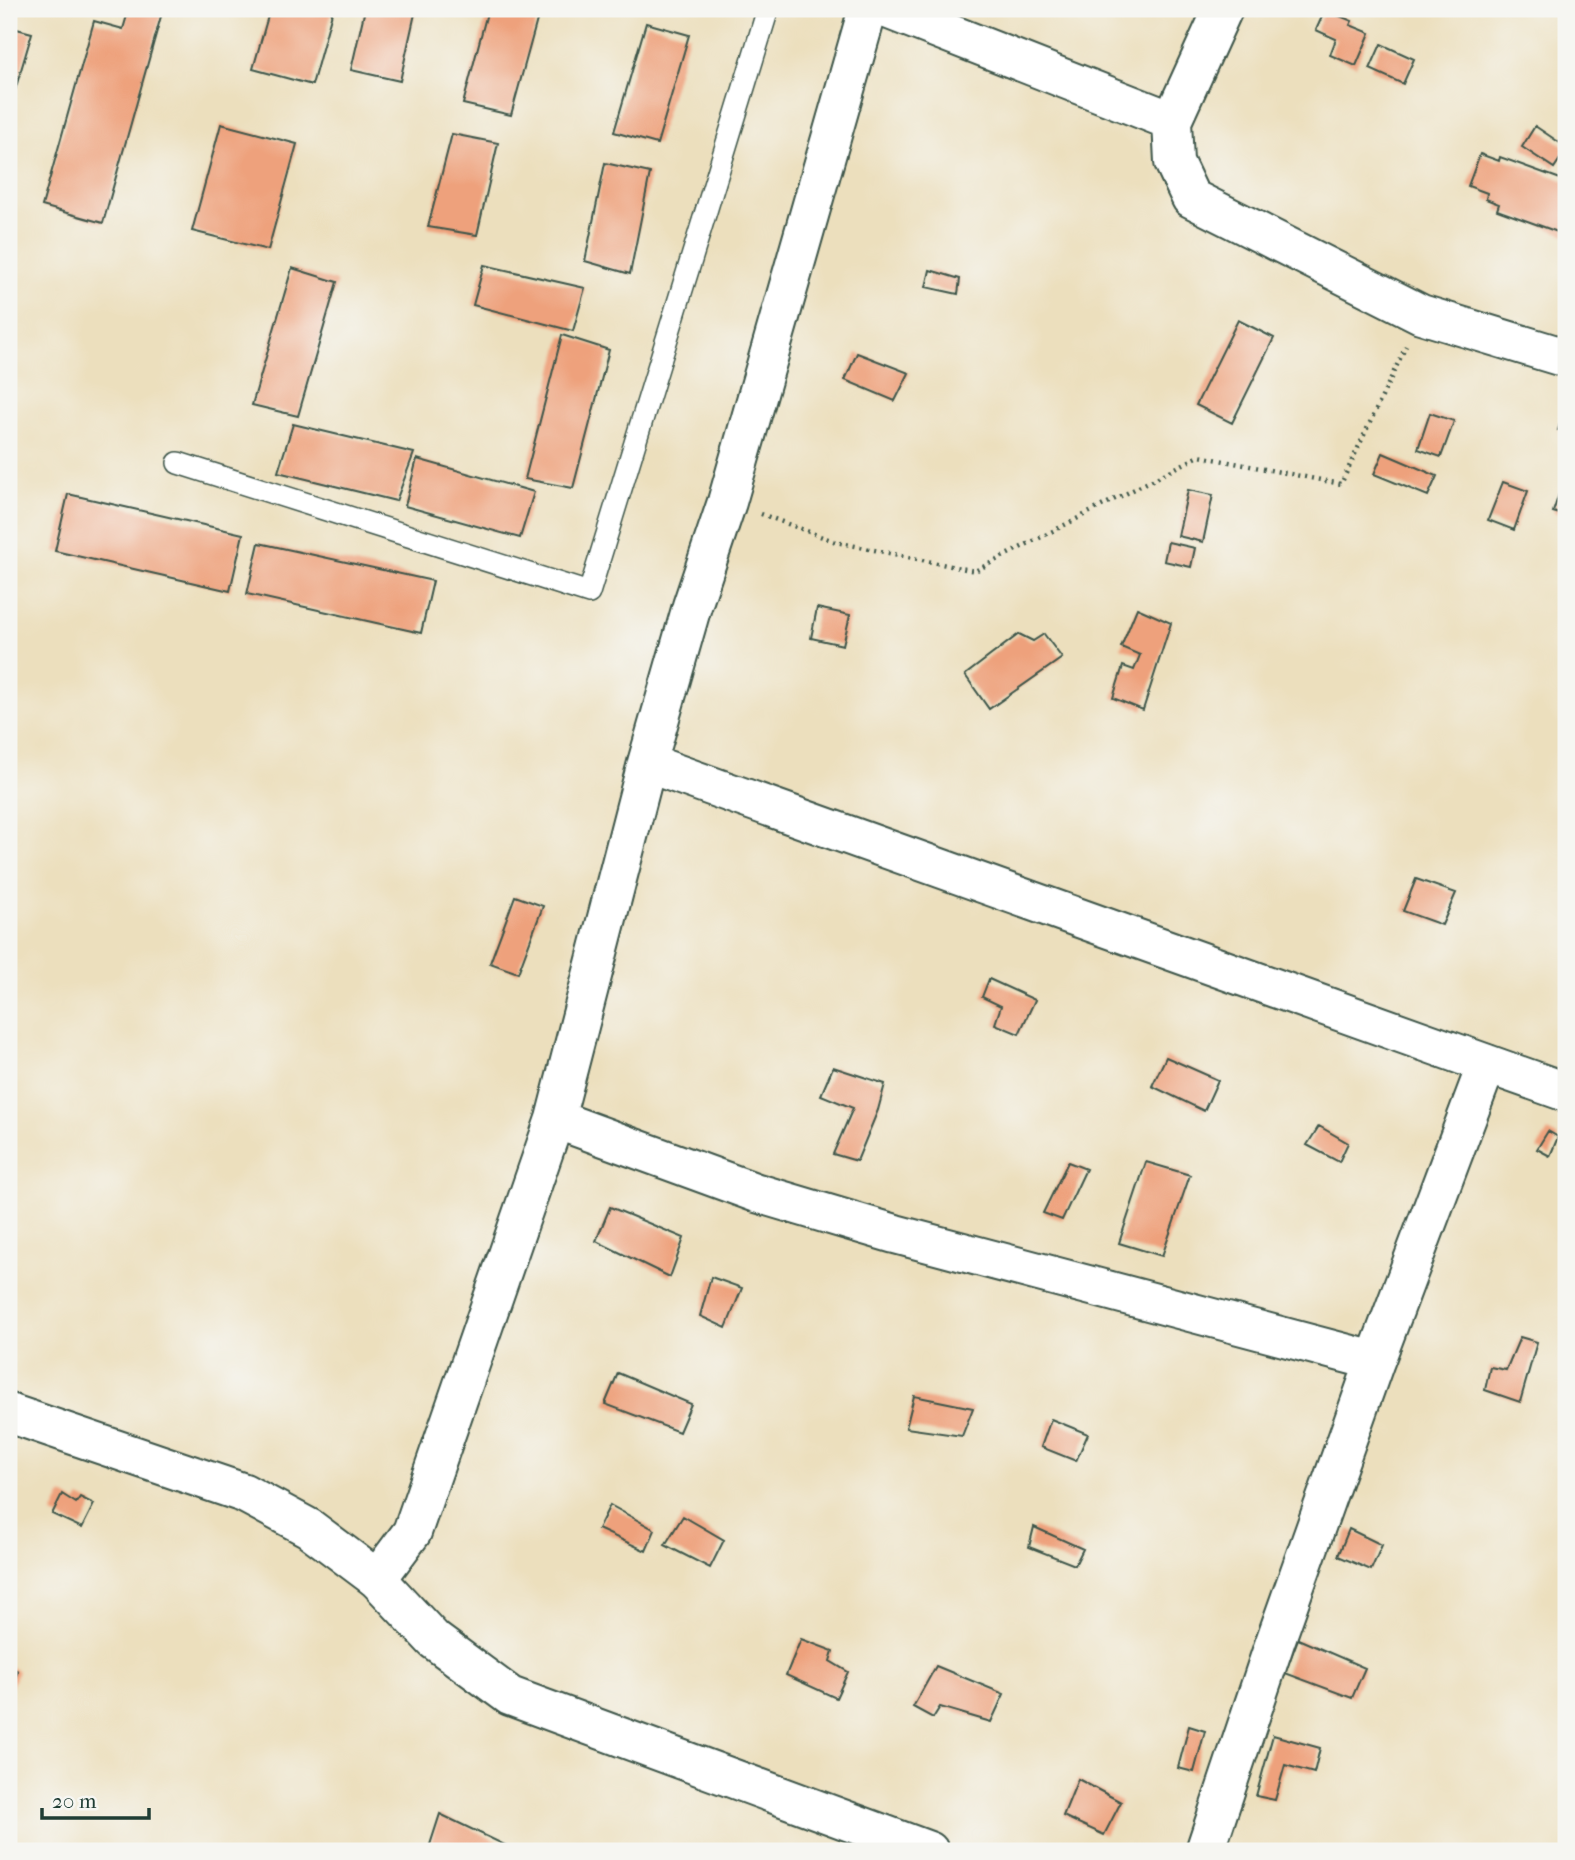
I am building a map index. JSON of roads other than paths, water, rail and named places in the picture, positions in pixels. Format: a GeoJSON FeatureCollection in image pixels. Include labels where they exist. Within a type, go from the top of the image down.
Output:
{"type":"FeatureCollection","features":[{"type":"Feature","properties":{"kind":"street"},"geometry":{"type":"LineString","coordinates":[[377,1578],[412,1532],[555,1119],[647,762],[692,606],[727,502],[868,9]]}},
{"type":"Feature","properties":{"kind":"street"},"geometry":{"type":"LineString","coordinates":[[887,9],[1172,121]]}},
{"type":"Feature","properties":{"kind":"street"},"geometry":{"type":"LineString","coordinates":[[1223,9],[1172,121],[1174,162],[1191,198],[1421,314],[1566,358]]}},
{"type":"Feature","properties":{"kind":"street"},"geometry":{"type":"LineString","coordinates":[[647,762],[1566,1092]]}},
{"type":"Feature","properties":{"kind":"street"},"geometry":{"type":"LineString","coordinates":[[1205,1851],[1275,1642],[1375,1361],[1487,1064]]}},
{"type":"Feature","properties":{"kind":"street"},"geometry":{"type":"LineString","coordinates":[[555,1119],[757,1194],[908,1237],[1375,1361]]}},
{"type":"Feature","properties":{"kind":"street"},"geometry":{"type":"LineString","coordinates":[[9,1413],[244,1493],[309,1528],[377,1578],[434,1640],[510,1696],[929,1851]]}},
{"type":"Feature","properties":{"kind":"lane"},"geometry":{"type":"LineString","coordinates":[[178,463],[589,593],[768,9]]}}]}
